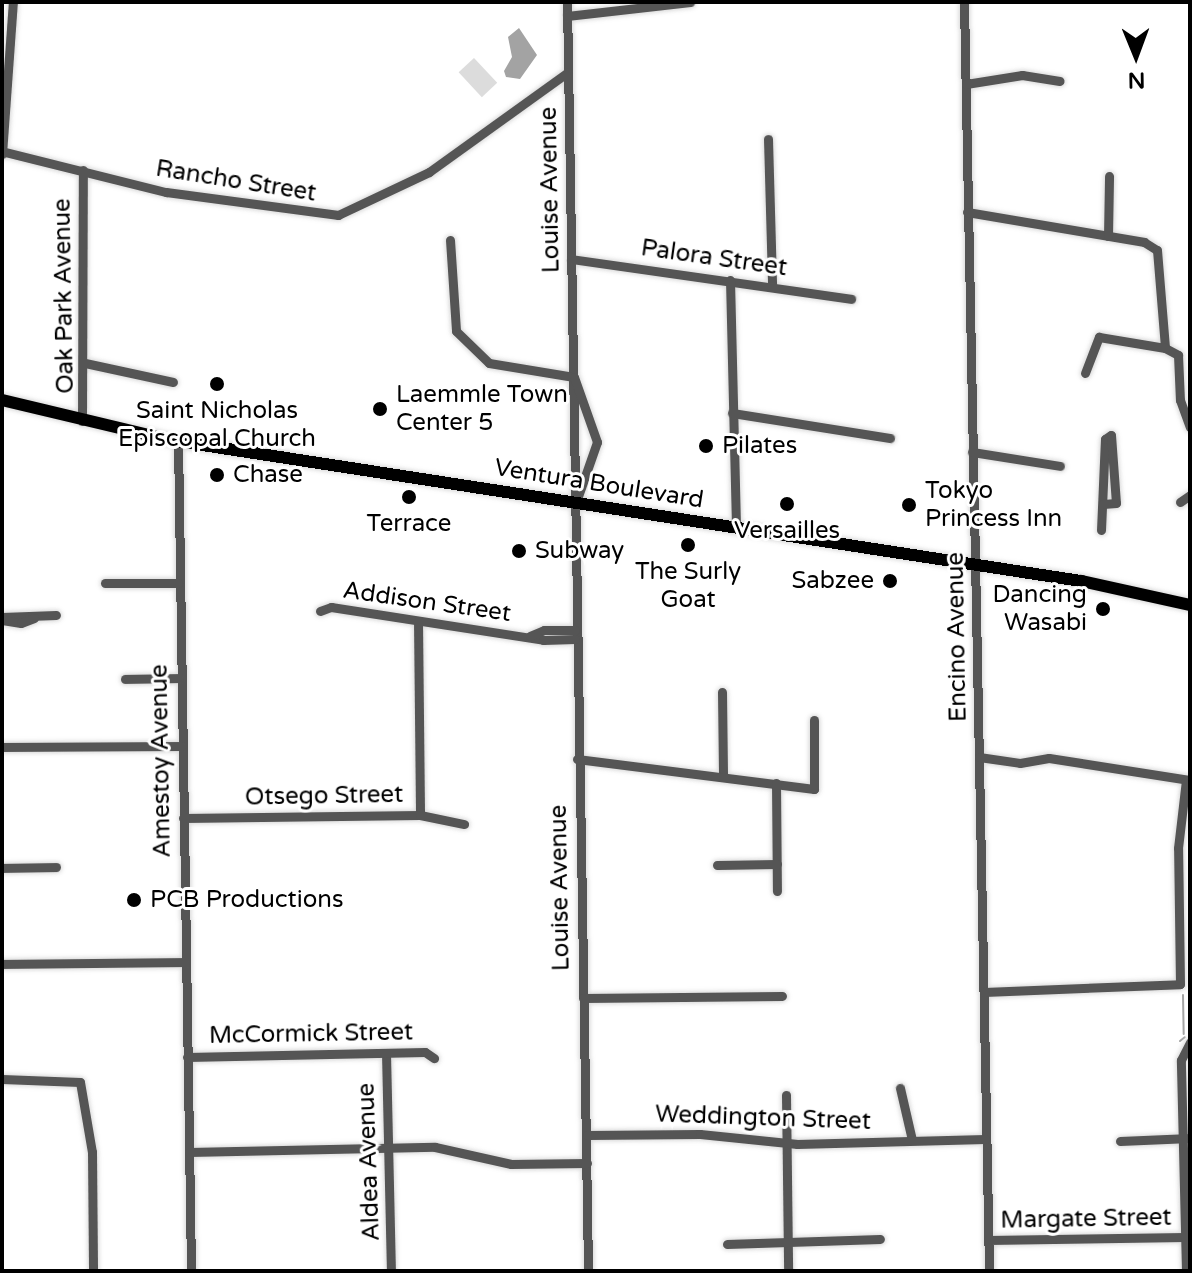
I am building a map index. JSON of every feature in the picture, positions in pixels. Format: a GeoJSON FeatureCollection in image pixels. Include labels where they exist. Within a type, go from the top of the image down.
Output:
{"type":"FeatureCollection","features":[{"type":"Feature","properties":{"kind":"main road","name":"Ventura Boulevard"},"geometry":{"type":"LineString","coordinates":[[2,400],[178,441],[1104,585],[1190,605]]}},
{"type":"Feature","properties":{"kind":"street"},"geometry":{"type":"LineString","coordinates":[[3,153],[13,2]]}},
{"type":"Feature","properties":{"kind":"street","name":"Louise Avenue"},"geometry":{"type":"LineString","coordinates":[[567,2],[574,377],[571,436],[576,503],[575,635],[588,1271]]}},
{"type":"Feature","properties":{"kind":"street"},"geometry":{"type":"LineString","coordinates":[[567,16],[690,2]]}},
{"type":"Feature","properties":{"kind":"street","name":"Encino Avenue"},"geometry":{"type":"LineString","coordinates":[[964,2],[989,1271]]}},
{"type":"Feature","properties":{"kind":"street","name":"Rancho Street"},"geometry":{"type":"LineString","coordinates":[[3,153],[166,192],[338,215],[429,172],[567,73]]}},
{"type":"Feature","properties":{"kind":"street"},"geometry":{"type":"LineString","coordinates":[[966,84],[1022,75],[1060,81]]}},
{"type":"Feature","properties":{"kind":"street"},"geometry":{"type":"LineString","coordinates":[[768,139],[772,285]]}},
{"type":"Feature","properties":{"kind":"street","name":"Oak Park Avenue"},"geometry":{"type":"LineString","coordinates":[[82,421],[85,363],[83,170]]}},
{"type":"Feature","properties":{"kind":"street"},"geometry":{"type":"LineString","coordinates":[[1108,236],[1109,176]]}},
{"type":"Feature","properties":{"kind":"street"},"geometry":{"type":"LineString","coordinates":[[967,212],[1144,242],[1160,257],[1165,348]]}},
{"type":"Feature","properties":{"kind":"street"},"geometry":{"type":"LineString","coordinates":[[450,240],[453,327],[489,363],[574,377]]}},
{"type":"Feature","properties":{"kind":"street","name":"Palora Street"},"geometry":{"type":"LineString","coordinates":[[571,259],[772,285],[851,299]]}},
{"type":"Feature","properties":{"kind":"street"},"geometry":{"type":"LineString","coordinates":[[730,280],[736,528]]}},
{"type":"Feature","properties":{"kind":"street"},"geometry":{"type":"LineString","coordinates":[[1085,373],[1099,337],[1165,348],[1178,355],[1180,400],[1190,427]]}},
{"type":"Feature","properties":{"kind":"street"},"geometry":{"type":"LineString","coordinates":[[85,363],[173,382]]}},
{"type":"Feature","properties":{"kind":"street","name":"Louise Avenue"},"geometry":{"type":"LineString","coordinates":[[574,377],[597,442],[576,503]]}},
{"type":"Feature","properties":{"kind":"street"},"geometry":{"type":"LineString","coordinates":[[732,413],[890,438]]}},
{"type":"Feature","properties":{"kind":"street","name":"Amestoy Avenue"},"geometry":{"type":"LineString","coordinates":[[178,441],[179,678],[191,1271]]}},
{"type":"Feature","properties":{"kind":"street"},"geometry":{"type":"LineString","coordinates":[[972,452],[1060,466]]}},
{"type":"Feature","properties":{"kind":"street"},"geometry":{"type":"LineString","coordinates":[[1101,530],[1111,470]]}},
{"type":"Feature","properties":{"kind":"street"},"geometry":{"type":"LineString","coordinates":[[1180,502],[1190,495]]}},
{"type":"Feature","properties":{"kind":"street"},"geometry":{"type":"LineString","coordinates":[[105,583],[178,583]]}},
{"type":"Feature","properties":{"kind":"street","name":"Addison Street"},"geometry":{"type":"LineString","coordinates":[[320,611],[331,607],[530,636],[544,630],[575,635]]}},
{"type":"Feature","properties":{"kind":"street"},"geometry":{"type":"LineString","coordinates":[[2,618],[21,623],[56,615]]}},
{"type":"Feature","properties":{"kind":"street"},"geometry":{"type":"LineString","coordinates":[[418,621],[420,815]]}},
{"type":"Feature","properties":{"kind":"street"},"geometry":{"type":"LineString","coordinates":[[125,679],[179,678]]}},
{"type":"Feature","properties":{"kind":"street"},"geometry":{"type":"LineString","coordinates":[[722,692],[723,774]]}},
{"type":"Feature","properties":{"kind":"street"},"geometry":{"type":"LineString","coordinates":[[577,759],[723,774],[814,789],[814,720]]}},
{"type":"Feature","properties":{"kind":"street"},"geometry":{"type":"LineString","coordinates":[[2,747],[181,746]]}},
{"type":"Feature","properties":{"kind":"street"},"geometry":{"type":"LineString","coordinates":[[979,757],[1020,763],[1049,758],[1188,780],[1178,848],[1185,915],[1180,984],[984,992]]}},
{"type":"Feature","properties":{"kind":"street"},"geometry":{"type":"LineString","coordinates":[[776,783],[777,891]]}},
{"type":"Feature","properties":{"kind":"street","name":"Otsego Street"},"geometry":{"type":"LineString","coordinates":[[183,818],[420,815],[464,824]]}},
{"type":"Feature","properties":{"kind":"street"},"geometry":{"type":"LineString","coordinates":[[717,865],[777,864]]}},
{"type":"Feature","properties":{"kind":"street"},"geometry":{"type":"LineString","coordinates":[[2,868],[56,867]]}},
{"type":"Feature","properties":{"kind":"street"},"geometry":{"type":"LineString","coordinates":[[2,964],[185,962]]}},
{"type":"Feature","properties":{"kind":"street"},"geometry":{"type":"LineString","coordinates":[[583,998],[782,996]]}},
{"type":"Feature","properties":{"kind":"street"},"geometry":{"type":"LineString","coordinates":[[1186,1271],[1187,1138],[1181,1060],[1188,1044]]}},
{"type":"Feature","properties":{"kind":"street","name":"McCormick Street"},"geometry":{"type":"LineString","coordinates":[[187,1057],[425,1052],[434,1058]]}},
{"type":"Feature","properties":{"kind":"street","name":"Aldea Avenue"},"geometry":{"type":"LineString","coordinates":[[386,1053],[391,1271]]}},
{"type":"Feature","properties":{"kind":"street"},"geometry":{"type":"LineString","coordinates":[[2,1079],[80,1082],[92,1152],[93,1271]]}},
{"type":"Feature","properties":{"kind":"street"},"geometry":{"type":"LineString","coordinates":[[900,1088],[908,1140]]}},
{"type":"Feature","properties":{"kind":"street"},"geometry":{"type":"LineString","coordinates":[[786,1095],[788,1271]]}},
{"type":"Feature","properties":{"kind":"street","name":"Weddington Street"},"geometry":{"type":"LineString","coordinates":[[587,1135],[700,1134],[786,1142],[985,1139]]}},
{"type":"Feature","properties":{"kind":"street"},"geometry":{"type":"LineString","coordinates":[[1120,1141],[1187,1138]]}},
{"type":"Feature","properties":{"kind":"street"},"geometry":{"type":"LineString","coordinates":[[189,1157],[388,1148],[448,1149],[511,1164],[587,1163]]}},
{"type":"Feature","properties":{"kind":"street","name":"Margate Street"},"geometry":{"type":"LineString","coordinates":[[988,1240],[1185,1237]]}},
{"type":"Feature","properties":{"kind":"street"},"geometry":{"type":"LineString","coordinates":[[727,1244],[880,1239]]}},
{"type":"Feature","properties":{"kind":"shaded area"},"geometry":{"type":"Polygon","coordinates":[[[519,28],[537,55],[520,79],[506,77],[504,71],[512,57],[508,37],[519,28]]]}},
{"type":"Feature","properties":{"kind":"shaded area"},"geometry":{"type":"Polygon","coordinates":[[[474,58],[497,83],[482,97],[459,72],[474,58]]]}},
{"type":"Feature","properties":{"kind":"waterway"},"geometry":{"type":"LineString","coordinates":[[1183,995],[1184,1034]]}},
{"type":"Feature","properties":{"kind":"waterway"},"geometry":{"type":"LineString","coordinates":[[1180,1041],[1185,1037]]}},
{"type":"Feature","properties":{"kind":"place","name":"Saint Nicholas Episcopal Church"},"geometry":{"type":"Point","coordinates":[217,384]}},
{"type":"Feature","properties":{"kind":"place","name":"Laemmle Town Center 5"},"geometry":{"type":"Point","coordinates":[380,409]}},
{"type":"Feature","properties":{"kind":"place","name":"Pilates"},"geometry":{"type":"Point","coordinates":[706,446]}},
{"type":"Feature","properties":{"kind":"place","name":"Chase"},"geometry":{"type":"Point","coordinates":[217,475]}},
{"type":"Feature","properties":{"kind":"place","name":"Terrace"},"geometry":{"type":"Point","coordinates":[409,497]}},
{"type":"Feature","properties":{"kind":"place","name":"Versailles"},"geometry":{"type":"Point","coordinates":[787,504]}},
{"type":"Feature","properties":{"kind":"place","name":"Tokyo Princess Inn"},"geometry":{"type":"Point","coordinates":[909,505]}},
{"type":"Feature","properties":{"kind":"place","name":"The Surly Goat"},"geometry":{"type":"Point","coordinates":[688,545]}},
{"type":"Feature","properties":{"kind":"place","name":"Subway"},"geometry":{"type":"Point","coordinates":[519,551]}},
{"type":"Feature","properties":{"kind":"place","name":"Sabzee"},"geometry":{"type":"Point","coordinates":[890,581]}},
{"type":"Feature","properties":{"kind":"place","name":"Dancing Wasabi"},"geometry":{"type":"Point","coordinates":[1103,609]}},
{"type":"Feature","properties":{"kind":"place","name":"PCB Productions"},"geometry":{"type":"Point","coordinates":[134,900]}}]}
